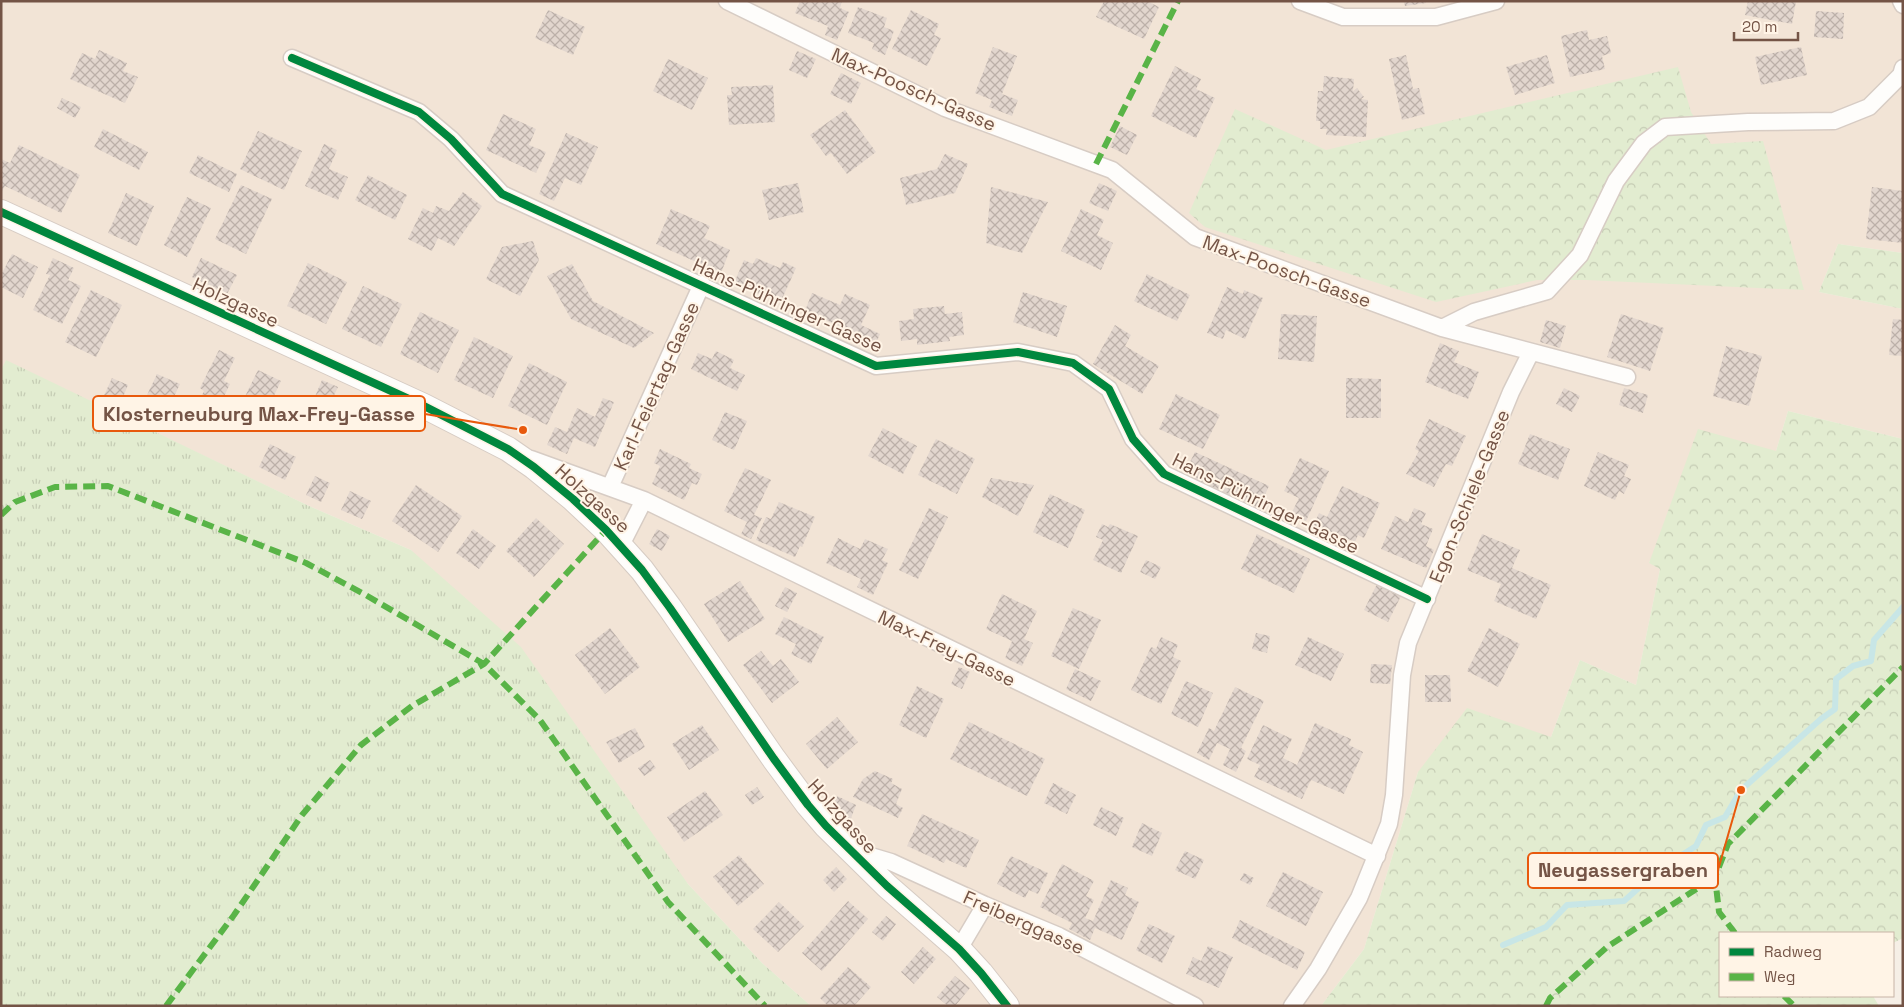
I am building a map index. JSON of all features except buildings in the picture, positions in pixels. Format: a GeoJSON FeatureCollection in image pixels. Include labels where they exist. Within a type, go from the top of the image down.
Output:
{"type":"FeatureCollection","features":[{"type":"Feature","properties":{"kind":"street","name":"Max-Poosch-Gasse"},"geometry":{"type":"LineString","coordinates":[[727,1],[945,108],[1112,170],[1195,237],[1442,328],[1627,376]]}},
{"type":"Feature","properties":{"kind":"street"},"geometry":{"type":"LineString","coordinates":[[1300,1],[1343,17],[1436,17],[1496,1]]}},
{"type":"Feature","properties":{"kind":"street"},"geometry":{"type":"LineString","coordinates":[[1901,1],[1903,5]]}},
{"type":"Feature","properties":{"kind":"street","name":"Hans-Pühringer-Gasse"},"geometry":{"type":"LineString","coordinates":[[292,58],[419,112],[452,139],[502,194],[702,284],[876,366],[1018,352],[1073,363],[1109,389],[1133,439],[1164,474],[1427,599]]}},
{"type":"Feature","properties":{"kind":"street"},"geometry":{"type":"LineString","coordinates":[[1442,328],[1474,312],[1547,291],[1580,255],[1616,181],[1644,143],[1665,127],[1748,122],[1834,121],[1869,107],[1902,75],[1903,68]]}},
{"type":"Feature","properties":{"kind":"street","name":"Holzgasse"},"geometry":{"type":"LineString","coordinates":[[1,212],[424,406],[512,452],[573,499],[621,545],[670,608],[808,805],[848,849],[959,949],[1007,1006]]}},
{"type":"Feature","properties":{"kind":"street","name":"Karl-Feiertag-Gasse"},"geometry":{"type":"LineString","coordinates":[[610,487],[702,284]]}},
{"type":"Feature","properties":{"kind":"street","name":"Egon-Schiele-Gasse"},"geometry":{"type":"LineString","coordinates":[[1292,1006],[1318,969],[1359,898],[1389,824],[1394,795],[1402,675],[1408,643],[1511,392],[1531,352]]}},
{"type":"Feature","properties":{"kind":"street","name":"Max-Frey-Gasse"},"geometry":{"type":"LineString","coordinates":[[512,452],[644,500],[1377,856]]}},
{"type":"Feature","properties":{"kind":"street"},"geometry":{"type":"LineString","coordinates":[[621,545],[644,500]]}},
{"type":"Feature","properties":{"kind":"street","name":"Freiberggasse"},"geometry":{"type":"LineString","coordinates":[[848,849],[892,862],[1058,936],[1195,1006]]}},
{"type":"Feature","properties":{"kind":"street"},"geometry":{"type":"LineString","coordinates":[[959,949],[985,905]]}},
{"type":"Feature","properties":{"kind":"shaded area"},"geometry":{"type":"Polygon","coordinates":[[[1,1],[1903,1],[1903,253],[1838,244],[1819,292],[1903,309],[1903,439],[1788,411],[1776,451],[1649,562],[1660,569],[1636,685],[1580,660],[1551,737],[1418,772],[1364,949],[1321,1006],[811,1006],[762,963],[688,884],[411,550],[309,506],[6,361],[1,370],[1,1]]]}},
{"type":"Feature","properties":{"kind":"green space"},"geometry":{"type":"Polygon","coordinates":[[[1678,67],[1691,112],[1711,144],[1763,141],[1804,290],[1586,280],[1537,280],[1436,302],[1205,227],[1189,213],[1235,109],[1326,150],[1678,67]]]}},
{"type":"Feature","properties":{"kind":"green space"},"geometry":{"type":"Polygon","coordinates":[[[1838,244],[1903,253],[1903,309],[1819,292],[1838,244]]]}},
{"type":"Feature","properties":{"kind":"green space"},"geometry":{"type":"Polygon","coordinates":[[[6,360],[309,506],[411,550],[521,647],[688,884],[762,963],[811,1006],[1,1006],[1,370],[6,360]]]}},
{"type":"Feature","properties":{"kind":"green space"},"geometry":{"type":"Polygon","coordinates":[[[1788,411],[1903,439],[1903,938],[1894,942],[1894,932],[1719,932],[1719,997],[1874,997],[1879,1006],[1321,1006],[1364,949],[1418,772],[1467,708],[1551,737],[1580,660],[1636,685],[1660,569],[1649,563],[1698,429],[1776,451],[1788,411]]]}},
{"type":"Feature","properties":{"kind":"waterway"},"geometry":{"type":"LineString","coordinates":[[1503,945],[1546,927],[1567,905],[1624,901],[1659,870],[1696,846],[1706,825],[1725,817],[1741,790],[1821,719],[1835,709],[1836,679],[1853,666],[1871,661],[1874,640],[1903,607]]}},
{"type":"Feature","properties":{"kind":"marked path"},"geometry":{"type":"LineString","coordinates":[[1096,164],[1178,1]]}},
{"type":"Feature","properties":{"kind":"marked path"},"geometry":{"type":"LineString","coordinates":[[1,515],[15,502],[55,487],[108,486],[306,563],[364,594],[484,664],[540,720],[668,902],[765,1006]]}},
{"type":"Feature","properties":{"kind":"marked path"},"geometry":{"type":"LineString","coordinates":[[166,1006],[234,915],[302,815],[361,745],[412,706],[484,664],[606,530]]}},
{"type":"Feature","properties":{"kind":"marked path"},"geometry":{"type":"LineString","coordinates":[[1734,932],[1719,912],[1715,877],[1728,844],[1903,667]]}},
{"type":"Feature","properties":{"kind":"marked path"},"geometry":{"type":"LineString","coordinates":[[1546,1006],[1550,998],[1607,947],[1715,877]]}},
{"type":"Feature","properties":{"kind":"marked path"},"geometry":{"type":"LineString","coordinates":[[1785,997],[1794,1006]]}},
{"type":"Feature","properties":{"kind":"cycle path"},"geometry":{"type":"LineString","coordinates":[[292,58],[419,112],[451,139],[502,194],[876,366],[1018,352],[1073,363],[1109,389],[1133,439],[1164,474],[1427,599]]}},
{"type":"Feature","properties":{"kind":"cycle path"},"geometry":{"type":"LineString","coordinates":[[1,212],[424,406],[508,449],[534,467],[573,499],[606,530],[642,570],[774,759],[826,826],[887,886],[959,949],[1007,1006]]}},
{"type":"Feature","properties":{"kind":"place","name":"Klosterneuburg Max-Frey-Gasse"},"geometry":{"type":"Point","coordinates":[523,430]}},
{"type":"Feature","properties":{"kind":"place","name":"Neugassergraben"},"geometry":{"type":"Point","coordinates":[1741,790]}}]}
